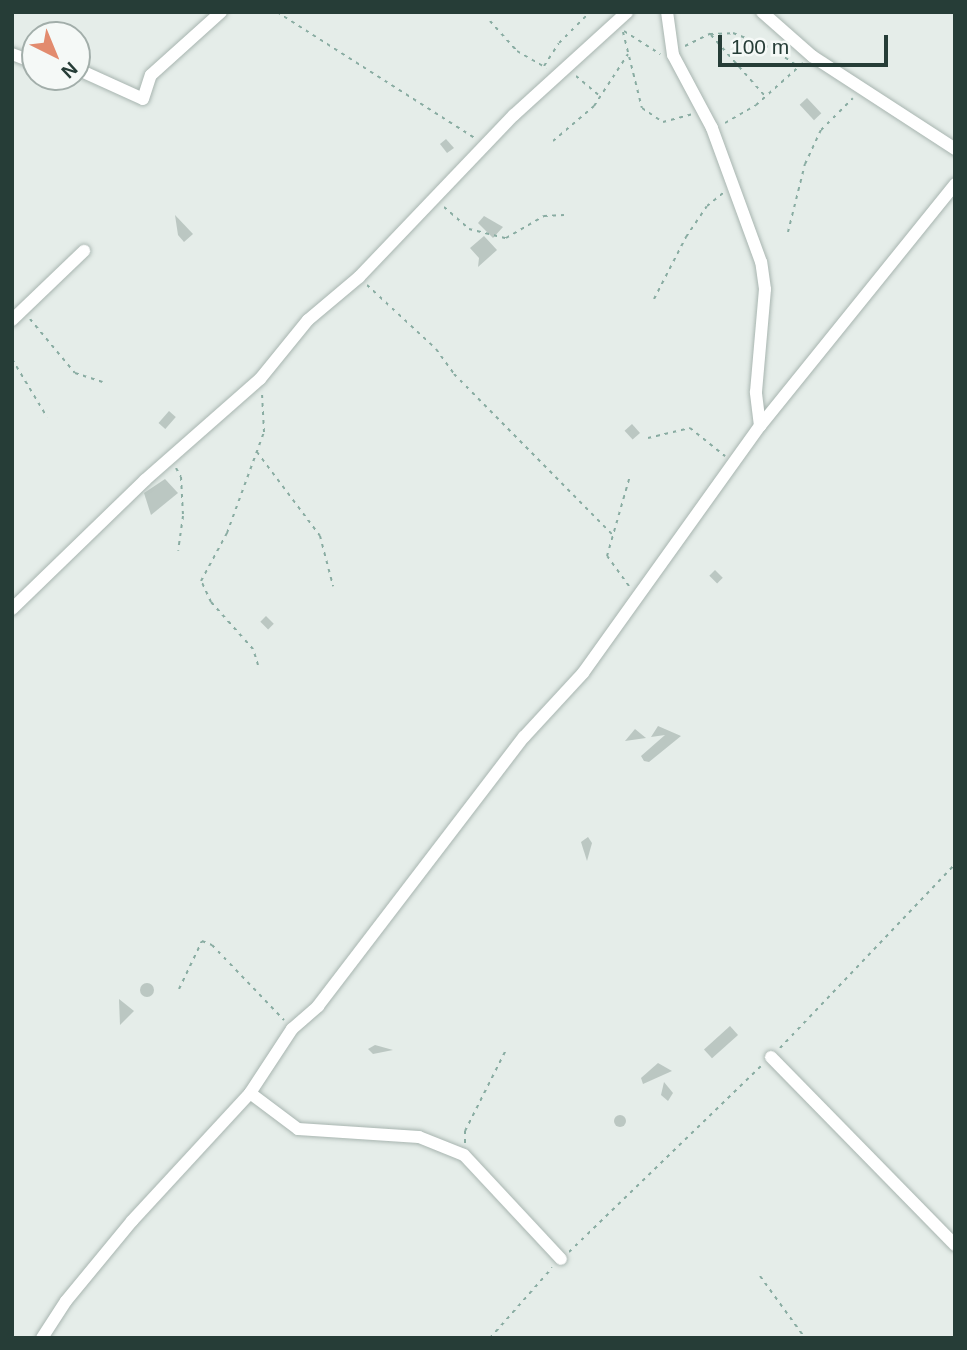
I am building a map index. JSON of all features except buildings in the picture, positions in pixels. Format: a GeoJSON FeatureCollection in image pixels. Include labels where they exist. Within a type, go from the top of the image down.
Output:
{"type":"FeatureCollection","features":[{"type":"Feature","properties":{"kind":"street"},"geometry":{"type":"LineString","coordinates":[[91,75],[143,99],[151,75],[221,12]]}},
{"type":"Feature","properties":{"kind":"street"},"geometry":{"type":"LineString","coordinates":[[12,609],[170,458],[260,379],[308,320],[359,277],[483,146],[564,71],[619,28],[627,12]]}},
{"type":"Feature","properties":{"kind":"street"},"geometry":{"type":"LineString","coordinates":[[667,12],[673,55],[712,128],[763,273],[756,392],[760,426]]}},
{"type":"Feature","properties":{"kind":"street"},"geometry":{"type":"LineString","coordinates":[[762,12],[812,56],[955,149]]}},
{"type":"Feature","properties":{"kind":"street"},"geometry":{"type":"LineString","coordinates":[[42,1338],[66,1301],[132,1221],[250,1093],[292,1028],[318,1006],[524,737],[583,673],[635,596],[760,426],[955,184]]}},
{"type":"Feature","properties":{"kind":"street"},"geometry":{"type":"LineString","coordinates":[[12,320],[84,251]]}},
{"type":"Feature","properties":{"kind":"street"},"geometry":{"type":"LineString","coordinates":[[771,1057],[955,1245]]}},
{"type":"Feature","properties":{"kind":"street"},"geometry":{"type":"LineString","coordinates":[[250,1093],[298,1129],[419,1137],[464,1155],[561,1259]]}},
{"type":"Feature","properties":{"kind":"path"},"geometry":{"type":"LineString","coordinates":[[277,12],[483,146]]}},
{"type":"Feature","properties":{"kind":"path"},"geometry":{"type":"LineString","coordinates":[[544,67],[559,43],[590,12]]}},
{"type":"Feature","properties":{"kind":"path"},"geometry":{"type":"LineString","coordinates":[[490,21],[517,51],[544,67],[564,71],[601,97]]}},
{"type":"Feature","properties":{"kind":"path"},"geometry":{"type":"LineString","coordinates":[[619,28],[629,54],[638,98],[649,115],[672,122],[703,107]]}},
{"type":"Feature","properties":{"kind":"path"},"geometry":{"type":"LineString","coordinates":[[619,28],[682,72]]}},
{"type":"Feature","properties":{"kind":"path"},"geometry":{"type":"LineString","coordinates":[[673,55],[710,34],[751,38],[799,67]]}},
{"type":"Feature","properties":{"kind":"path"},"geometry":{"type":"LineString","coordinates":[[710,34],[765,97]]}},
{"type":"Feature","properties":{"kind":"path"},"geometry":{"type":"LineString","coordinates":[[553,141],[601,97],[629,54]]}},
{"type":"Feature","properties":{"kind":"path"},"geometry":{"type":"LineString","coordinates":[[712,128],[729,122],[765,97],[812,56]]}},
{"type":"Feature","properties":{"kind":"path"},"geometry":{"type":"LineString","coordinates":[[788,232],[806,164],[821,130],[842,106],[868,93]]}},
{"type":"Feature","properties":{"kind":"path"},"geometry":{"type":"LineString","coordinates":[[654,299],[707,206],[733,187]]}},
{"type":"Feature","properties":{"kind":"path"},"geometry":{"type":"LineString","coordinates":[[434,198],[469,229],[506,238],[544,216],[564,215]]}},
{"type":"Feature","properties":{"kind":"path"},"geometry":{"type":"LineString","coordinates":[[359,277],[436,349],[454,374],[613,535]]}},
{"type":"Feature","properties":{"kind":"path"},"geometry":{"type":"LineString","coordinates":[[22,310],[75,373],[103,382]]}},
{"type":"Feature","properties":{"kind":"path"},"geometry":{"type":"LineString","coordinates":[[12,359],[47,417]]}},
{"type":"Feature","properties":{"kind":"path"},"geometry":{"type":"LineString","coordinates":[[258,665],[253,649],[211,602],[201,581],[227,533],[264,432],[260,379]]}},
{"type":"Feature","properties":{"kind":"path"},"geometry":{"type":"LineString","coordinates":[[648,438],[690,428],[719,447],[732,465]]}},
{"type":"Feature","properties":{"kind":"path"},"geometry":{"type":"LineString","coordinates":[[257,452],[320,536],[333,586]]}},
{"type":"Feature","properties":{"kind":"path"},"geometry":{"type":"LineString","coordinates":[[170,458],[181,477],[183,516],[178,551]]}},
{"type":"Feature","properties":{"kind":"path"},"geometry":{"type":"LineString","coordinates":[[631,476],[607,556],[635,596]]}},
{"type":"Feature","properties":{"kind":"path"},"geometry":{"type":"LineString","coordinates":[[490,1338],[561,1259],[638,1188],[735,1087],[771,1057],[955,864]]}},
{"type":"Feature","properties":{"kind":"path"},"geometry":{"type":"LineString","coordinates":[[179,989],[202,941],[212,945],[292,1028]]}},
{"type":"Feature","properties":{"kind":"path"},"geometry":{"type":"LineString","coordinates":[[464,1155],[465,1131],[507,1048]]}},
{"type":"Feature","properties":{"kind":"path"},"geometry":{"type":"LineString","coordinates":[[760,1276],[805,1338]]}}]}
